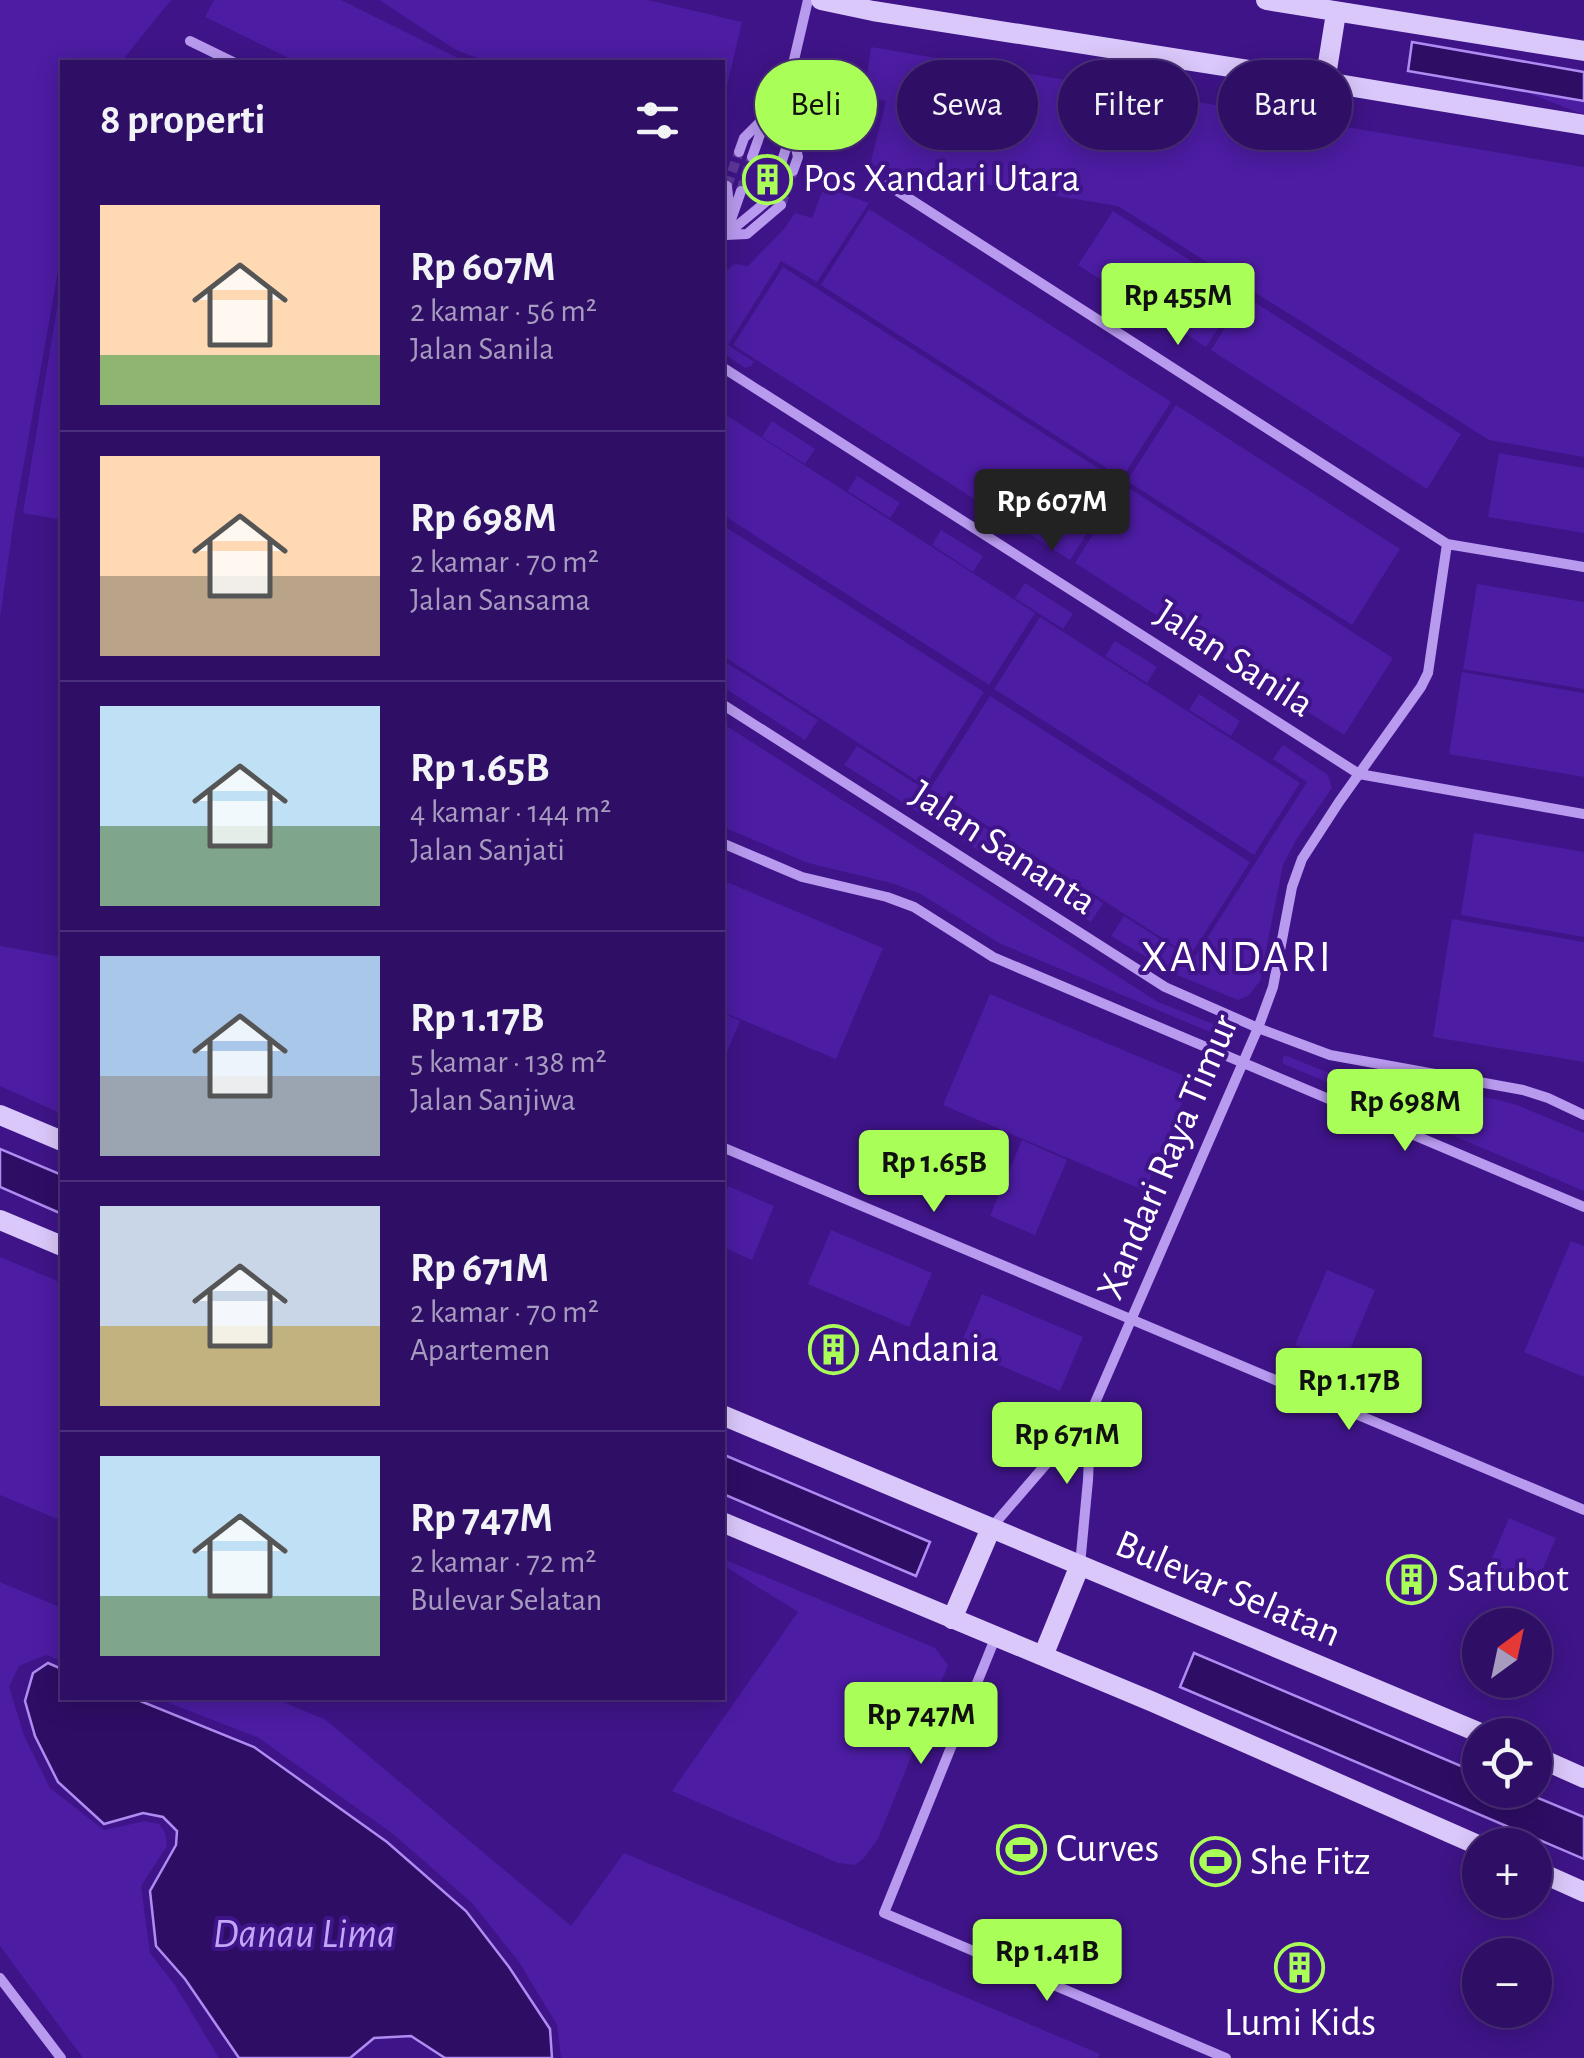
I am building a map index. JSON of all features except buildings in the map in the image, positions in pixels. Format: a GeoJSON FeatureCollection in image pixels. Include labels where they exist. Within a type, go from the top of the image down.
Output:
{"type":"FeatureCollection","features":[{"type":"Feature","properties":{"kind":"main road"},"geometry":{"type":"LineString","coordinates":[[821,0],[1218,65]]}},
{"type":"Feature","properties":{"kind":"main road"},"geometry":{"type":"LineString","coordinates":[[1266,0],[1584,52]]}},
{"type":"Feature","properties":{"kind":"main road"},"geometry":{"type":"LineString","coordinates":[[1328,60],[1336,12]]}},
{"type":"Feature","properties":{"kind":"main road"},"geometry":{"type":"LineString","coordinates":[[1352,87],[1584,126]]}},
{"type":"Feature","properties":{"kind":"main road"},"geometry":{"type":"LineString","coordinates":[[0,1115],[60,1140]]}},
{"type":"Feature","properties":{"kind":"main road"},"geometry":{"type":"LineString","coordinates":[[0,1220],[60,1245]]}},
{"type":"Feature","properties":{"kind":"main road","name":"Bulevar Selatan"},"geometry":{"type":"LineString","coordinates":[[725,1417],[1462,1725]]}},
{"type":"Feature","properties":{"kind":"main road"},"geometry":{"type":"LineString","coordinates":[[725,1523],[1462,1838]]}},
{"type":"Feature","properties":{"kind":"main road"},"geometry":{"type":"LineString","coordinates":[[952,1619],[991,1528]]}},
{"type":"Feature","properties":{"kind":"main road"},"geometry":{"type":"LineString","coordinates":[[1043,1656],[1080,1565]]}},
{"type":"Feature","properties":{"kind":"main road"},"geometry":{"type":"LineString","coordinates":[[1552,1764],[1584,1778]]}},
{"type":"Feature","properties":{"kind":"main road"},"geometry":{"type":"LineString","coordinates":[[1552,1878],[1584,1892]]}},
{"type":"Feature","properties":{"kind":"street"},"geometry":{"type":"LineString","coordinates":[[794,60],[808,0]]}},
{"type":"Feature","properties":{"kind":"street"},"geometry":{"type":"LineString","coordinates":[[190,41],[229,60]]}},
{"type":"Feature","properties":{"kind":"street"},"geometry":{"type":"LineString","coordinates":[[739,152],[744,138],[755,127]]}},
{"type":"Feature","properties":{"kind":"street"},"geometry":{"type":"LineString","coordinates":[[752,156],[755,148]]}},
{"type":"Feature","properties":{"kind":"street"},"geometry":{"type":"LineString","coordinates":[[780,166],[785,150]]}},
{"type":"Feature","properties":{"kind":"street"},"geometry":{"type":"LineString","coordinates":[[793,172],[796,150]]}},
{"type":"Feature","properties":{"kind":"street"},"geometry":{"type":"LineString","coordinates":[[888,185],[1446,544],[1584,567]]}},
{"type":"Feature","properties":{"kind":"street"},"geometry":{"type":"LineString","coordinates":[[727,186],[730,222]]}},
{"type":"Feature","properties":{"kind":"street"},"geometry":{"type":"LineString","coordinates":[[725,234],[741,191]]}},
{"type":"Feature","properties":{"kind":"street"},"geometry":{"type":"LineString","coordinates":[[725,236],[767,200]]}},
{"type":"Feature","properties":{"kind":"street"},"geometry":{"type":"LineString","coordinates":[[725,237],[747,234],[781,206]]}},
{"type":"Feature","properties":{"kind":"street","name":"Jalan Sanila"},"geometry":{"type":"LineString","coordinates":[[725,369],[1359,774]]}},
{"type":"Feature","properties":{"kind":"street","name":"Xandari Raya Timur"},"geometry":{"type":"LineString","coordinates":[[1091,1412],[1258,1028],[1273,987],[1292,888],[1302,859],[1428,673],[1446,544]]}},
{"type":"Feature","properties":{"kind":"street","name":"Jalan Sananta"},"geometry":{"type":"LineString","coordinates":[[725,706],[1165,987],[1330,1055],[1524,1090],[1584,1116]]}},
{"type":"Feature","properties":{"kind":"street"},"geometry":{"type":"LineString","coordinates":[[1359,774],[1584,814]]}},
{"type":"Feature","properties":{"kind":"street"},"geometry":{"type":"LineString","coordinates":[[725,844],[802,877],[914,907],[993,957],[1584,1207]]}},
{"type":"Feature","properties":{"kind":"street"},"geometry":{"type":"LineString","coordinates":[[725,1148],[1584,1510]]}},
{"type":"Feature","properties":{"kind":"street"},"geometry":{"type":"LineString","coordinates":[[991,1528],[1091,1412]]}},
{"type":"Feature","properties":{"kind":"street"},"geometry":{"type":"LineString","coordinates":[[1080,1565],[1091,1412]]}},
{"type":"Feature","properties":{"kind":"street"},"geometry":{"type":"LineString","coordinates":[[996,1636],[884,1913],[1226,2058]]}},
{"type":"Feature","properties":{"kind":"street"},"geometry":{"type":"LineString","coordinates":[[0,1978],[60,2058]]}},
{"type":"Feature","properties":{"kind":"shaded area"},"geometry":{"type":"Polygon","coordinates":[[[0,0],[171,0],[123,60],[60,60],[60,260],[0,617],[0,0]]]}},
{"type":"Feature","properties":{"kind":"shaded area"},"geometry":{"type":"Polygon","coordinates":[[[214,0],[341,0],[462,60],[293,60],[205,17],[214,0]]]}},
{"type":"Feature","properties":{"kind":"shaded area"},"geometry":{"type":"Polygon","coordinates":[[[379,0],[648,0],[742,22],[725,94],[725,60],[483,60],[456,50],[379,0]]]}},
{"type":"Feature","properties":{"kind":"shaded area"},"geometry":{"type":"Polygon","coordinates":[[[871,47],[948,60],[897,60],[897,150],[1038,150],[1038,75],[1058,78],[1058,150],[1198,150],[1198,102],[1218,105],[1218,150],[1352,150],[1352,128],[1584,167],[1584,457],[1489,440],[1118,206],[870,165],[877,150],[886,101],[877,99],[877,60],[869,60],[871,47]]]}},
{"type":"Feature","properties":{"kind":"shaded area"},"geometry":{"type":"Polygon","coordinates":[[[1520,90],[1584,101],[1584,113],[1580,113],[1520,90]]]}},
{"type":"Feature","properties":{"kind":"shaded area"},"geometry":{"type":"Polygon","coordinates":[[[824,187],[869,203],[817,282],[781,261],[728,345],[754,362],[745,368],[725,354],[725,272],[734,264],[748,266],[795,213],[812,218],[824,187]]]}},
{"type":"Feature","properties":{"kind":"shaded area"},"geometry":{"type":"Polygon","coordinates":[[[869,209],[1171,402],[1122,478],[821,285],[869,209]]]}},
{"type":"Feature","properties":{"kind":"shaded area"},"geometry":{"type":"Polygon","coordinates":[[[1113,211],[1241,293],[1206,347],[1078,265],[1113,211]]]}},
{"type":"Feature","properties":{"kind":"shaded area"},"geometry":{"type":"Polygon","coordinates":[[[783,267],[1120,482],[1070,560],[733,345],[783,267]]]}},
{"type":"Feature","properties":{"kind":"shaded area"},"geometry":{"type":"Polygon","coordinates":[[[60,290],[60,520],[23,513],[60,290]]]}},
{"type":"Feature","properties":{"kind":"shaded area"},"geometry":{"type":"Polygon","coordinates":[[[1245,296],[1461,434],[1427,489],[1211,350],[1245,296]]]}},
{"type":"Feature","properties":{"kind":"shaded area"},"geometry":{"type":"Polygon","coordinates":[[[1176,405],[1400,549],[1352,625],[1127,481],[1176,405]]]}},
{"type":"Feature","properties":{"kind":"shaded area"},"geometry":{"type":"Polygon","coordinates":[[[725,414],[1035,613],[989,685],[725,516],[725,414]]]}},
{"type":"Feature","properties":{"kind":"shaded area"},"geometry":{"type":"Polygon","coordinates":[[[772,421],[815,449],[805,464],[762,437],[772,421]]]}},
{"type":"Feature","properties":{"kind":"shaded area"},"geometry":{"type":"Polygon","coordinates":[[[1499,453],[1584,468],[1584,533],[1488,517],[1499,453]]]}},
{"type":"Feature","properties":{"kind":"shaded area"},"geometry":{"type":"Polygon","coordinates":[[[857,476],[900,503],[890,518],[848,491],[857,476]]]}},
{"type":"Feature","properties":{"kind":"shaded area"},"geometry":{"type":"Polygon","coordinates":[[[1124,485],[1393,658],[1344,735],[1075,563],[1124,485]]]}},
{"type":"Feature","properties":{"kind":"shaded area"},"geometry":{"type":"Polygon","coordinates":[[[725,527],[984,692],[925,786],[725,657],[725,527]]]}},
{"type":"Feature","properties":{"kind":"shaded area"},"geometry":{"type":"Polygon","coordinates":[[[941,530],[983,556],[973,572],[932,545],[941,530]]]}},
{"type":"Feature","properties":{"kind":"shaded area"},"geometry":{"type":"Polygon","coordinates":[[[1025,583],[1073,614],[1063,629],[1015,598],[1025,583]]]}},
{"type":"Feature","properties":{"kind":"shaded area"},"geometry":{"type":"Polygon","coordinates":[[[1477,584],[1584,602],[1584,689],[1463,669],[1477,584]]]}},
{"type":"Feature","properties":{"kind":"shaded area"},"geometry":{"type":"Polygon","coordinates":[[[1040,617],[1300,783],[1254,855],[994,689],[1040,617]]]}},
{"type":"Feature","properties":{"kind":"shaded area"},"geometry":{"type":"Polygon","coordinates":[[[1115,641],[1157,667],[1147,683],[1105,656],[1115,641]]]}},
{"type":"Feature","properties":{"kind":"shaded area"},"geometry":{"type":"Polygon","coordinates":[[[725,662],[818,720],[805,740],[725,688],[725,662]]]}},
{"type":"Feature","properties":{"kind":"shaded area"},"geometry":{"type":"Polygon","coordinates":[[[1462,672],[1584,693],[1584,777],[1449,754],[1462,672]]]}},
{"type":"Feature","properties":{"kind":"shaded area"},"geometry":{"type":"Polygon","coordinates":[[[1199,694],[1240,721],[1231,736],[1189,710],[1199,694]]]}},
{"type":"Feature","properties":{"kind":"shaded area"},"geometry":{"type":"Polygon","coordinates":[[[990,696],[1250,862],[1190,956],[930,789],[990,696]]]}},
{"type":"Feature","properties":{"kind":"shaded area"},"geometry":{"type":"Polygon","coordinates":[[[725,725],[1158,1002],[1213,1024],[1215,1030],[1210,1032],[999,943],[919,893],[808,863],[725,828],[725,725]]]}},
{"type":"Feature","properties":{"kind":"shaded area"},"geometry":{"type":"Polygon","coordinates":[[[1283,745],[1328,775],[1332,788],[1283,865],[1260,981],[1248,996],[1238,1000],[1175,974],[1111,936],[1124,916],[1193,960],[1307,782],[1273,759],[1283,745]]]}},
{"type":"Feature","properties":{"kind":"shaded area"},"geometry":{"type":"Polygon","coordinates":[[[857,746],[996,835],[984,854],[844,765],[857,746]]]}},
{"type":"Feature","properties":{"kind":"shaded area"},"geometry":{"type":"Polygon","coordinates":[[[1474,833],[1584,852],[1584,937],[1461,915],[1474,833]]]}},
{"type":"Feature","properties":{"kind":"shaded area"},"geometry":{"type":"Polygon","coordinates":[[[1037,861],[1103,903],[1091,922],[1024,880],[1037,861]]]}},
{"type":"Feature","properties":{"kind":"shaded area"},"geometry":{"type":"Polygon","coordinates":[[[725,881],[883,948],[836,1059],[725,1013],[725,881]]]}},
{"type":"Feature","properties":{"kind":"shaded area"},"geometry":{"type":"Polygon","coordinates":[[[1452,919],[1584,942],[1584,1062],[1433,1037],[1452,919]]]}},
{"type":"Feature","properties":{"kind":"shaded area"},"geometry":{"type":"Polygon","coordinates":[[[0,946],[60,957],[60,1113],[0,1086],[0,946]]]}},
{"type":"Feature","properties":{"kind":"shaded area"},"geometry":{"type":"Polygon","coordinates":[[[990,994],[1192,1079],[1145,1191],[943,1105],[990,994]]]}},
{"type":"Feature","properties":{"kind":"shaded area"},"geometry":{"type":"Polygon","coordinates":[[[725,1014],[740,1021],[725,1056],[725,1014]]]}},
{"type":"Feature","properties":{"kind":"shaded area"},"geometry":{"type":"Polygon","coordinates":[[[1284,1055],[1327,1072],[1495,1099],[1584,1133],[1584,1191],[1284,1064],[1284,1055]]]}},
{"type":"Feature","properties":{"kind":"shaded area"},"geometry":{"type":"Polygon","coordinates":[[[1022,1140],[1067,1160],[1035,1235],[990,1216],[1022,1140]]]}},
{"type":"Feature","properties":{"kind":"shaded area"},"geometry":{"type":"Polygon","coordinates":[[[728,1186],[774,1206],[752,1260],[725,1248],[728,1186]]]}},
{"type":"Feature","properties":{"kind":"shaded area"},"geometry":{"type":"Polygon","coordinates":[[[831,1230],[932,1273],[909,1327],[808,1284],[831,1230]]]}},
{"type":"Feature","properties":{"kind":"shaded area"},"geometry":{"type":"Polygon","coordinates":[[[1571,1241],[1584,1246],[1584,1377],[1524,1352],[1571,1241]]]}},
{"type":"Feature","properties":{"kind":"shaded area"},"geometry":{"type":"Polygon","coordinates":[[[0,1257],[60,1282],[60,1520],[0,1495],[0,1257]]]}},
{"type":"Feature","properties":{"kind":"shaded area"},"geometry":{"type":"Polygon","coordinates":[[[1327,1270],[1375,1290],[1343,1366],[1295,1345],[1327,1270]]]}},
{"type":"Feature","properties":{"kind":"shaded area"},"geometry":{"type":"Polygon","coordinates":[[[982,1294],[1083,1337],[1060,1391],[959,1348],[982,1294]]]}},
{"type":"Feature","properties":{"kind":"shaded area"},"geometry":{"type":"Polygon","coordinates":[[[1509,1518],[1556,1538],[1533,1592],[1486,1572],[1509,1518]]]}},
{"type":"Feature","properties":{"kind":"shaded area"},"geometry":{"type":"Polygon","coordinates":[[[725,1560],[935,1648],[948,1665],[878,1839],[855,1865],[838,1863],[672,1791],[798,1612],[725,1566],[725,1560]]]}},
{"type":"Feature","properties":{"kind":"shaded area"},"geometry":{"type":"Polygon","coordinates":[[[0,1582],[60,1607],[60,1660],[46,1655],[19,1666],[9,1687],[25,1738],[50,1788],[104,1830],[145,1821],[159,1824],[165,1832],[167,1846],[141,1886],[150,1953],[175,1985],[219,2058],[83,2058],[0,1946],[0,1582]]]}},
{"type":"Feature","properties":{"kind":"shaded area"},"geometry":{"type":"Polygon","coordinates":[[[161,1700],[279,1700],[326,1720],[571,1926],[624,1853],[1100,2054],[1098,2058],[561,2058],[557,2025],[519,1962],[473,1904],[393,1834],[259,1738],[161,1700]]]}},
{"type":"Feature","properties":{"kind":"water"},"geometry":{"type":"Polygon","coordinates":[[[1412,42],[1584,72],[1584,101],[1408,71],[1412,42]]]}},
{"type":"Feature","properties":{"kind":"water"},"geometry":{"type":"Polygon","coordinates":[[[0,1149],[60,1174],[60,1213],[0,1187],[0,1149]]]}},
{"type":"Feature","properties":{"kind":"water"},"geometry":{"type":"Polygon","coordinates":[[[725,1455],[930,1542],[916,1576],[725,1495],[725,1455]]]}},
{"type":"Feature","properties":{"kind":"water"},"geometry":{"type":"Polygon","coordinates":[[[1194,1653],[1462,1766],[1462,1807],[1180,1687],[1194,1653]]]}},
{"type":"Feature","properties":{"kind":"water","name":"Danau Lima"},"geometry":{"type":"Polygon","coordinates":[[[48,1663],[60,1668],[60,1700],[138,1700],[254,1747],[387,1842],[466,1911],[509,1967],[550,2029],[552,2058],[445,2058],[411,2036],[374,2038],[350,2058],[239,2058],[185,1979],[156,1946],[150,1891],[176,1845],[177,1831],[163,1817],[143,1813],[104,1824],[58,1782],[35,1736],[25,1701],[33,1673],[48,1663]]]}},
{"type":"Feature","properties":{"kind":"water"},"geometry":{"type":"Polygon","coordinates":[[[1552,1804],[1584,1817],[1584,1859],[1552,1845],[1552,1828],[1511,1828],[1464,1808],[1552,1808],[1552,1804]]]}},
{"type":"Feature","properties":{"kind":"tunnel"},"geometry":{"type":"LineString","coordinates":[[727,186],[739,152]]}},
{"type":"Feature","properties":{"kind":"tunnel"},"geometry":{"type":"LineString","coordinates":[[741,191],[752,157]]}},
{"type":"Feature","properties":{"kind":"tunnel"},"geometry":{"type":"LineString","coordinates":[[767,201],[780,167]]}},
{"type":"Feature","properties":{"kind":"tunnel"},"geometry":{"type":"LineString","coordinates":[[781,205],[793,171]]}},
{"type":"Feature","properties":{"kind":"place","name":"Pos Xandari Utara"},"geometry":{"type":"Point","coordinates":[768,179]}},
{"type":"Feature","properties":{"kind":"place","name":"Andania"},"geometry":{"type":"Point","coordinates":[833,1349]}},
{"type":"Feature","properties":{"kind":"place","name":"Safubot"},"geometry":{"type":"Point","coordinates":[1412,1579]}},
{"type":"Feature","properties":{"kind":"place","name":"Curves"},"geometry":{"type":"Point","coordinates":[1021,1849]}},
{"type":"Feature","properties":{"kind":"place","name":"She Fitz"},"geometry":{"type":"Point","coordinates":[1215,1862]}},
{"type":"Feature","properties":{"kind":"place","name":"Lumi Kids"},"geometry":{"type":"Point","coordinates":[1300,1968]}},
{"type":"Feature","properties":{"kind":"district","name":"XANDARI"},"geometry":{"type":"Point","coordinates":[1237,957]}}]}
